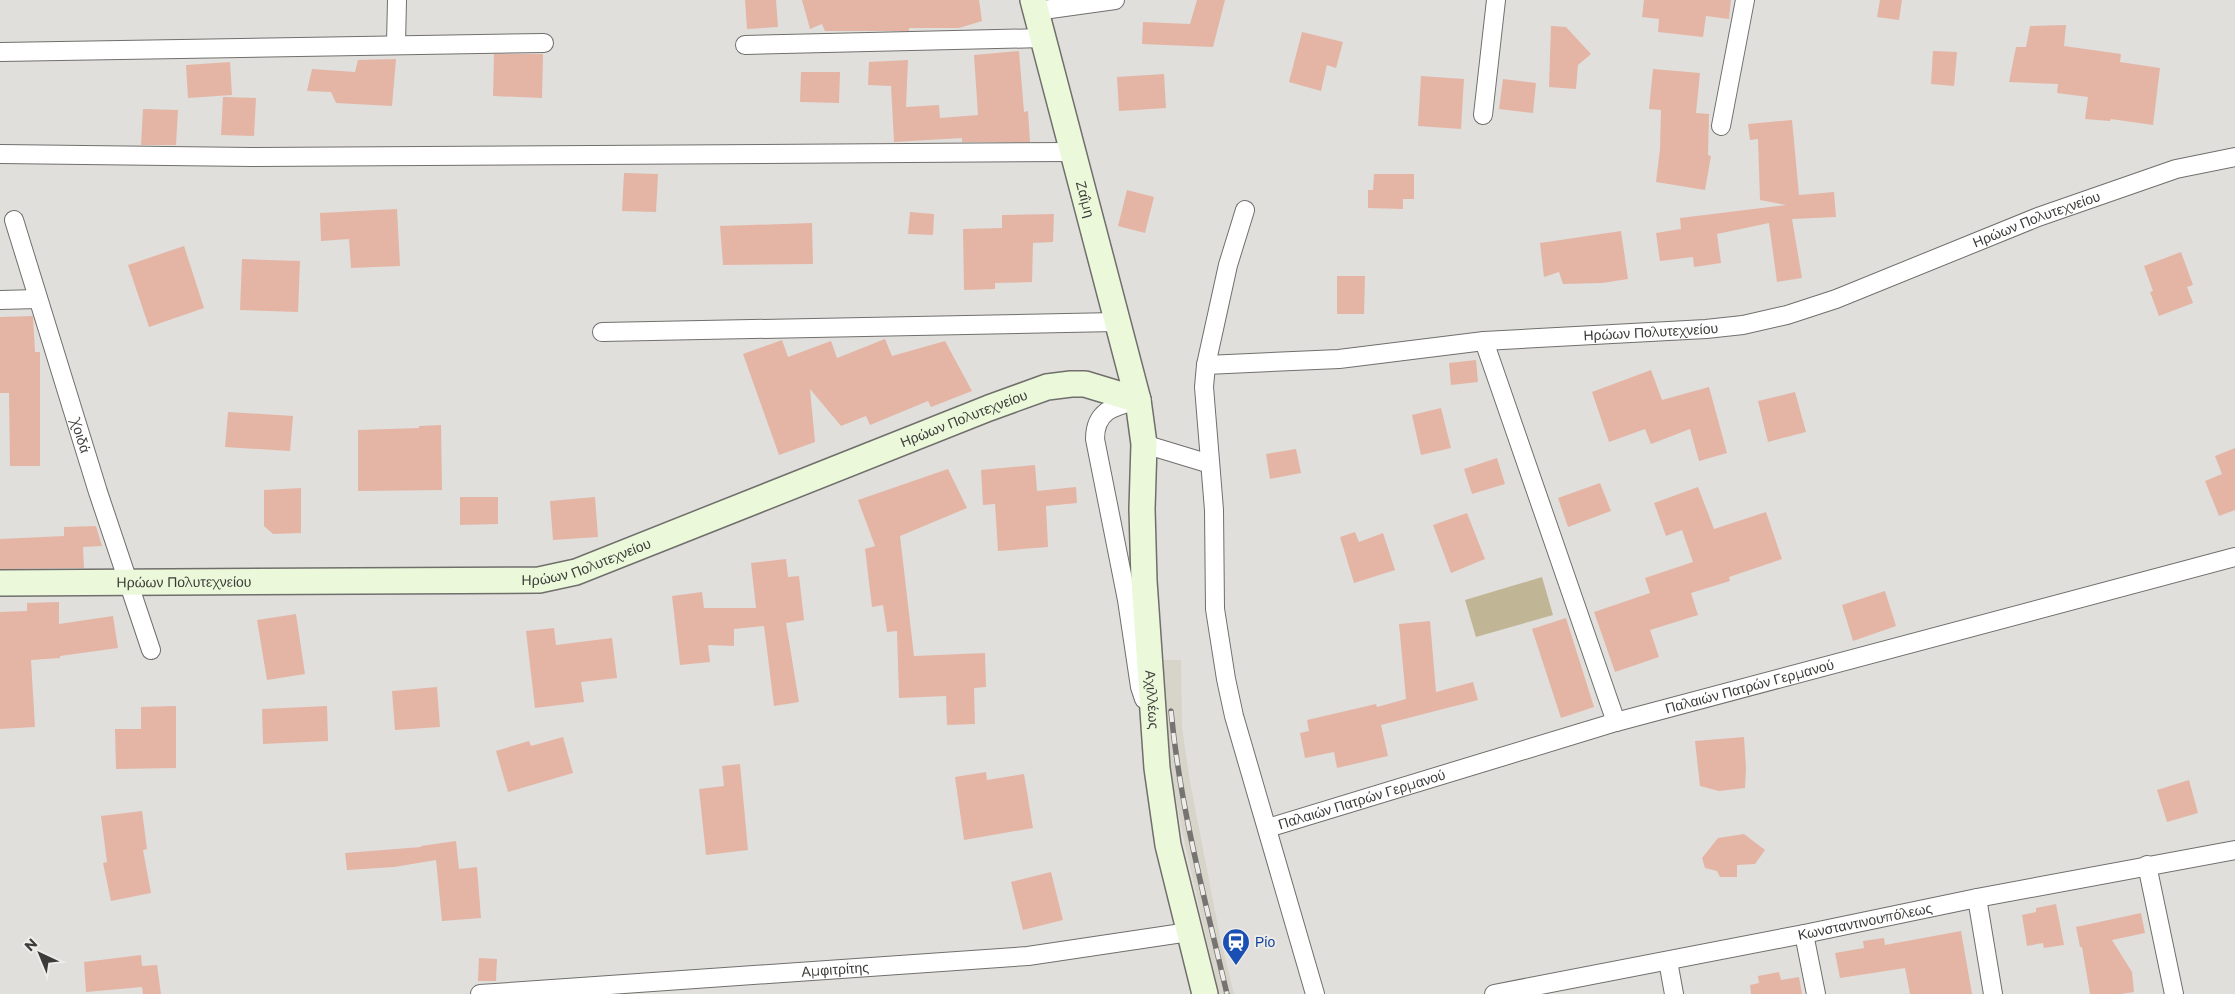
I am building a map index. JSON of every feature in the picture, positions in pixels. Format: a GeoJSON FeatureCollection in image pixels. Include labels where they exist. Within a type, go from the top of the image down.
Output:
{"type":"FeatureCollection","features":[{"type":"Feature","properties":{"kind":"street"},"geometry":{"type":"LineString","coordinates":[[396,44],[397,0]]}},
{"type":"Feature","properties":{"kind":"street"},"geometry":{"type":"LineString","coordinates":[[1034,6],[1115,0]]}},
{"type":"Feature","properties":{"kind":"street"},"geometry":{"type":"LineString","coordinates":[[1483,115],[1496,0]]}},
{"type":"Feature","properties":{"kind":"street"},"geometry":{"type":"LineString","coordinates":[[1720,126],[1744,0]]}},
{"type":"Feature","properties":{"kind":"street","name":"Ζαΐμη"},"geometry":{"type":"LineString","coordinates":[[1034,6],[1138,400]]}},
{"type":"Feature","properties":{"kind":"street"},"geometry":{"type":"LineString","coordinates":[[745,45],[1043,38]]}},
{"type":"Feature","properties":{"kind":"street"},"geometry":{"type":"LineString","coordinates":[[0,52],[544,43]]}},
{"type":"Feature","properties":{"kind":"street"},"geometry":{"type":"LineString","coordinates":[[0,154],[252,158],[1074,152]]}},
{"type":"Feature","properties":{"kind":"street","name":"Ηρώων Πολυτεχνείου"},"geometry":{"type":"LineString","coordinates":[[1206,365],[1339,359],[1484,342],[1706,329],[1743,325],[1787,316],[1836,299],[2038,217],[2176,169],[2235,157]]}},
{"type":"Feature","properties":{"kind":"street"},"geometry":{"type":"LineString","coordinates":[[1245,210],[1228,265],[1206,365],[1204,387],[1214,510],[1216,609],[1234,716],[1315,994]]}},
{"type":"Feature","properties":{"kind":"street","name":"Χοιδά"},"geometry":{"type":"LineString","coordinates":[[14,220],[98,492],[130,582],[151,650]]}},
{"type":"Feature","properties":{"kind":"street"},"geometry":{"type":"LineString","coordinates":[[0,300],[38,299]]}},
{"type":"Feature","properties":{"kind":"street"},"geometry":{"type":"LineString","coordinates":[[602,332],[1116,322]]}},
{"type":"Feature","properties":{"kind":"street"},"geometry":{"type":"LineString","coordinates":[[1484,342],[1616,722]]}},
{"type":"Feature","properties":{"kind":"street","name":"Ηρώων Πολυτεχνείου"},"geometry":{"type":"LineString","coordinates":[[0,583],[539,580],[561,576],[683,530],[988,408],[1047,387],[1085,384],[1138,400]]}},
{"type":"Feature","properties":{"kind":"street"},"geometry":{"type":"LineString","coordinates":[[1138,400],[1114,407],[1101,416],[1097,425],[1095,439],[1127,600],[1140,687],[1144,700],[1152,706]]}},
{"type":"Feature","properties":{"kind":"street","name":"Αχιλλέως"},"geometry":{"type":"LineString","coordinates":[[1138,400],[1144,444],[1142,509],[1144,581],[1161,805],[1189,932],[1206,994]]}},
{"type":"Feature","properties":{"kind":"street"},"geometry":{"type":"LineString","coordinates":[[1144,444],[1210,464]]}},
{"type":"Feature","properties":{"kind":"street","name":"Παλαιών Πατρών Γερμανού"},"geometry":{"type":"LineString","coordinates":[[1268,828],[1616,722],[2235,557]]}},
{"type":"Feature","properties":{"kind":"street","name":"Κωνσταντινουπόλεως"},"geometry":{"type":"LineString","coordinates":[[1494,994],[2146,865],[2235,850]]}},
{"type":"Feature","properties":{"kind":"street"},"geometry":{"type":"LineString","coordinates":[[2146,865],[2174,994]]}},
{"type":"Feature","properties":{"kind":"street"},"geometry":{"type":"LineString","coordinates":[[1977,898],[1993,994]]}},
{"type":"Feature","properties":{"kind":"street","name":"Αμφιτρίτης"},"geometry":{"type":"LineString","coordinates":[[480,994],[1028,956],[1189,932]]}},
{"type":"Feature","properties":{"kind":"street"},"geometry":{"type":"LineString","coordinates":[[1804,934],[1816,994]]}},
{"type":"Feature","properties":{"kind":"street"},"geometry":{"type":"LineString","coordinates":[[1668,961],[1674,994]]}},
{"type":"Feature","properties":{"kind":"shaded area"},"geometry":{"type":"Polygon","coordinates":[[[1542,577],[1553,615],[1476,637],[1465,600],[1542,577]]]}},
{"type":"Feature","properties":{"kind":"shaded area"},"geometry":{"type":"Polygon","coordinates":[[[1164,660],[1181,660],[1182,727],[1190,782],[1220,937],[1234,994],[1219,994],[1182,831],[1170,766],[1164,709],[1164,660]]]}},
{"type":"Feature","properties":{"kind":"building"},"geometry":{"type":"Polygon","coordinates":[[[745,0],[776,0],[778,27],[747,29],[745,0]]]}},
{"type":"Feature","properties":{"kind":"building"},"geometry":{"type":"Polygon","coordinates":[[[802,0],[979,0],[982,21],[959,28],[909,28],[909,31],[825,31],[822,24],[810,29],[802,0]]]}},
{"type":"Feature","properties":{"kind":"building"},"geometry":{"type":"Polygon","coordinates":[[[1197,0],[1225,0],[1213,47],[1142,44],[1143,22],[1190,24],[1197,0]]]}},
{"type":"Feature","properties":{"kind":"building"},"geometry":{"type":"Polygon","coordinates":[[[1644,0],[1731,0],[1729,19],[1706,16],[1703,37],[1658,32],[1659,19],[1642,17],[1644,0]]]}},
{"type":"Feature","properties":{"kind":"building"},"geometry":{"type":"Polygon","coordinates":[[[1880,0],[1902,0],[1899,20],[1877,17],[1880,0]]]}},
{"type":"Feature","properties":{"kind":"building"},"geometry":{"type":"Polygon","coordinates":[[[2066,25],[2064,46],[2121,54],[2120,62],[2160,68],[2153,125],[2111,119],[2110,121],[2085,119],[2088,97],[2057,93],[2058,84],[2009,82],[2016,47],[2026,47],[2030,26],[2066,25]]]}},
{"type":"Feature","properties":{"kind":"building"},"geometry":{"type":"Polygon","coordinates":[[[1551,26],[1566,27],[1591,54],[1578,65],[1576,89],[1549,87],[1551,26]]]}},
{"type":"Feature","properties":{"kind":"building"},"geometry":{"type":"Polygon","coordinates":[[[1302,32],[1343,42],[1336,68],[1327,65],[1321,91],[1289,82],[1302,32]]]}},
{"type":"Feature","properties":{"kind":"building"},"geometry":{"type":"Polygon","coordinates":[[[1019,51],[1024,112],[1028,111],[1030,142],[962,142],[962,138],[894,142],[891,86],[868,85],[869,62],[908,60],[906,107],[939,105],[940,118],[978,115],[974,55],[1019,51]]]}},
{"type":"Feature","properties":{"kind":"building"},"geometry":{"type":"Polygon","coordinates":[[[1933,51],[1957,52],[1954,86],[1931,84],[1933,51]]]}},
{"type":"Feature","properties":{"kind":"building"},"geometry":{"type":"Polygon","coordinates":[[[494,54],[543,54],[542,98],[493,96],[494,54]]]}},
{"type":"Feature","properties":{"kind":"building"},"geometry":{"type":"Polygon","coordinates":[[[396,59],[392,106],[336,103],[331,92],[307,91],[312,69],[355,72],[358,60],[396,59]]]}},
{"type":"Feature","properties":{"kind":"building"},"geometry":{"type":"Polygon","coordinates":[[[230,62],[232,95],[188,98],[186,65],[230,62]]]}},
{"type":"Feature","properties":{"kind":"building"},"geometry":{"type":"Polygon","coordinates":[[[1653,69],[1700,73],[1696,113],[1709,114],[1708,155],[1711,156],[1705,190],[1656,182],[1660,149],[1661,110],[1649,109],[1653,69]]]}},
{"type":"Feature","properties":{"kind":"building"},"geometry":{"type":"Polygon","coordinates":[[[801,72],[840,72],[839,103],[800,102],[801,72]]]}},
{"type":"Feature","properties":{"kind":"building"},"geometry":{"type":"Polygon","coordinates":[[[1164,74],[1166,108],[1119,111],[1117,77],[1164,74]]]}},
{"type":"Feature","properties":{"kind":"building"},"geometry":{"type":"Polygon","coordinates":[[[1421,76],[1464,79],[1461,129],[1418,126],[1421,76]]]}},
{"type":"Feature","properties":{"kind":"building"},"geometry":{"type":"Polygon","coordinates":[[[1503,79],[1536,83],[1533,113],[1499,109],[1503,79]]]}},
{"type":"Feature","properties":{"kind":"building"},"geometry":{"type":"Polygon","coordinates":[[[223,97],[256,98],[254,136],[221,135],[223,97]]]}},
{"type":"Feature","properties":{"kind":"building"},"geometry":{"type":"Polygon","coordinates":[[[143,109],[178,110],[176,145],[141,145],[143,109]]]}},
{"type":"Feature","properties":{"kind":"building"},"geometry":{"type":"Polygon","coordinates":[[[1792,120],[1799,195],[1834,192],[1836,217],[1792,219],[1802,278],[1777,282],[1769,223],[1717,234],[1721,263],[1694,267],[1693,257],[1660,261],[1656,233],[1681,229],[1680,218],[1786,205],[1760,200],[1758,139],[1750,140],[1748,124],[1792,120]]]}},
{"type":"Feature","properties":{"kind":"building"},"geometry":{"type":"Polygon","coordinates":[[[624,173],[658,174],[656,212],[622,211],[624,173]]]}},
{"type":"Feature","properties":{"kind":"building"},"geometry":{"type":"Polygon","coordinates":[[[1374,174],[1414,174],[1414,199],[1403,199],[1403,209],[1368,208],[1368,190],[1373,190],[1374,174]]]}},
{"type":"Feature","properties":{"kind":"building"},"geometry":{"type":"Polygon","coordinates":[[[1127,190],[1154,197],[1145,233],[1118,226],[1127,190]]]}},
{"type":"Feature","properties":{"kind":"building"},"geometry":{"type":"Polygon","coordinates":[[[397,209],[400,266],[351,268],[349,239],[321,241],[320,213],[397,209]]]}},
{"type":"Feature","properties":{"kind":"building"},"geometry":{"type":"Polygon","coordinates":[[[910,212],[934,214],[933,235],[908,234],[910,212]]]}},
{"type":"Feature","properties":{"kind":"building"},"geometry":{"type":"Polygon","coordinates":[[[1054,214],[1053,242],[1033,243],[1032,282],[995,283],[995,289],[964,290],[963,229],[1002,228],[1002,215],[1054,214]]]}},
{"type":"Feature","properties":{"kind":"building"},"geometry":{"type":"Polygon","coordinates":[[[812,223],[813,264],[723,265],[720,226],[812,223]]]}},
{"type":"Feature","properties":{"kind":"building"},"geometry":{"type":"Polygon","coordinates":[[[1621,231],[1628,279],[1602,283],[1563,284],[1559,272],[1544,277],[1540,243],[1621,231]]]}},
{"type":"Feature","properties":{"kind":"building"},"geometry":{"type":"Polygon","coordinates":[[[184,246],[204,308],[149,327],[128,265],[184,246]]]}},
{"type":"Feature","properties":{"kind":"building"},"geometry":{"type":"Polygon","coordinates":[[[2181,252],[2193,285],[2187,287],[2193,303],[2159,316],[2150,292],[2153,291],[2144,266],[2181,252]]]}},
{"type":"Feature","properties":{"kind":"building"},"geometry":{"type":"Polygon","coordinates":[[[242,259],[300,261],[298,312],[240,310],[242,259]]]}},
{"type":"Feature","properties":{"kind":"building"},"geometry":{"type":"Polygon","coordinates":[[[1337,276],[1365,276],[1364,314],[1337,314],[1337,276]]]}},
{"type":"Feature","properties":{"kind":"building"},"geometry":{"type":"Polygon","coordinates":[[[33,316],[35,352],[40,352],[40,466],[10,466],[9,393],[0,393],[0,317],[33,316]]]}},
{"type":"Feature","properties":{"kind":"building"},"geometry":{"type":"Polygon","coordinates":[[[885,339],[892,356],[945,341],[972,391],[931,407],[928,401],[870,425],[866,416],[841,426],[810,389],[815,442],[779,455],[743,354],[782,340],[788,357],[831,341],[837,358],[885,339]]]}},
{"type":"Feature","properties":{"kind":"building"},"geometry":{"type":"Polygon","coordinates":[[[1476,360],[1478,382],[1451,385],[1449,363],[1476,360]]]}},
{"type":"Feature","properties":{"kind":"building"},"geometry":{"type":"Polygon","coordinates":[[[1651,370],[1662,400],[1709,387],[1727,453],[1699,461],[1690,429],[1651,444],[1645,429],[1609,442],[1592,392],[1651,370]]]}},
{"type":"Feature","properties":{"kind":"building"},"geometry":{"type":"Polygon","coordinates":[[[1795,392],[1806,432],[1768,442],[1758,401],[1795,392]]]}},
{"type":"Feature","properties":{"kind":"building"},"geometry":{"type":"Polygon","coordinates":[[[1441,408],[1451,448],[1421,455],[1412,415],[1441,408]]]}},
{"type":"Feature","properties":{"kind":"building"},"geometry":{"type":"Polygon","coordinates":[[[228,412],[293,416],[290,451],[225,447],[228,412]]]}},
{"type":"Feature","properties":{"kind":"building"},"geometry":{"type":"Polygon","coordinates":[[[441,425],[442,490],[358,491],[358,430],[419,428],[419,426],[441,425]]]}},
{"type":"Feature","properties":{"kind":"building"},"geometry":{"type":"Polygon","coordinates":[[[2235,448],[2235,510],[2219,516],[2205,481],[2222,474],[2215,456],[2235,448]]]}},
{"type":"Feature","properties":{"kind":"building"},"geometry":{"type":"Polygon","coordinates":[[[1296,449],[1301,473],[1270,479],[1266,454],[1296,449]]]}},
{"type":"Feature","properties":{"kind":"building"},"geometry":{"type":"Polygon","coordinates":[[[1497,458],[1505,484],[1472,494],[1464,469],[1497,458]]]}},
{"type":"Feature","properties":{"kind":"building"},"geometry":{"type":"Polygon","coordinates":[[[1035,465],[1037,491],[1076,487],[1077,503],[1046,506],[1048,547],[998,551],[995,504],[983,505],[981,470],[1035,465]]]}},
{"type":"Feature","properties":{"kind":"building"},"geometry":{"type":"Polygon","coordinates":[[[948,469],[967,508],[900,536],[914,656],[985,653],[986,687],[974,688],[975,724],[947,725],[946,696],[899,698],[897,631],[887,632],[883,605],[872,607],[865,549],[875,546],[858,500],[948,469]]]}},
{"type":"Feature","properties":{"kind":"building"},"geometry":{"type":"Polygon","coordinates":[[[1600,483],[1611,511],[1568,527],[1558,498],[1600,483]]]}},
{"type":"Feature","properties":{"kind":"building"},"geometry":{"type":"Polygon","coordinates":[[[1698,487],[1714,529],[1766,512],[1782,559],[1729,577],[1730,581],[1691,593],[1698,615],[1650,630],[1659,657],[1615,672],[1594,612],[1650,593],[1645,578],[1693,562],[1682,530],[1666,536],[1654,503],[1698,487]]]}},
{"type":"Feature","properties":{"kind":"building"},"geometry":{"type":"Polygon","coordinates":[[[301,488],[301,533],[273,534],[264,526],[264,490],[301,488]]]}},
{"type":"Feature","properties":{"kind":"building"},"geometry":{"type":"Polygon","coordinates":[[[460,497],[498,497],[498,524],[460,525],[460,497]]]}},
{"type":"Feature","properties":{"kind":"building"},"geometry":{"type":"Polygon","coordinates":[[[595,497],[598,537],[553,540],[550,501],[595,497]]]}},
{"type":"Feature","properties":{"kind":"building"},"geometry":{"type":"Polygon","coordinates":[[[1467,513],[1485,559],[1451,573],[1433,525],[1467,513]]]}},
{"type":"Feature","properties":{"kind":"building"},"geometry":{"type":"Polygon","coordinates":[[[96,526],[102,546],[83,547],[84,568],[0,569],[0,539],[64,536],[64,527],[96,526]]]}},
{"type":"Feature","properties":{"kind":"building"},"geometry":{"type":"Polygon","coordinates":[[[1355,532],[1359,542],[1383,533],[1395,570],[1354,583],[1340,537],[1355,532]]]}},
{"type":"Feature","properties":{"kind":"building"},"geometry":{"type":"Polygon","coordinates":[[[786,559],[788,577],[799,576],[804,620],[786,623],[799,702],[774,706],[764,626],[734,629],[734,646],[708,645],[710,662],[680,665],[672,596],[702,592],[704,608],[756,608],[751,563],[786,559]]]}},
{"type":"Feature","properties":{"kind":"building"},"geometry":{"type":"Polygon","coordinates":[[[1885,591],[1896,626],[1853,641],[1842,605],[1885,591]]]}},
{"type":"Feature","properties":{"kind":"building"},"geometry":{"type":"Polygon","coordinates":[[[59,602],[59,624],[113,616],[118,648],[60,656],[60,658],[31,660],[35,727],[0,729],[0,612],[27,611],[27,603],[59,602]]]}},
{"type":"Feature","properties":{"kind":"building"},"geometry":{"type":"Polygon","coordinates":[[[296,614],[305,674],[267,680],[257,620],[296,614]]]}},
{"type":"Feature","properties":{"kind":"building"},"geometry":{"type":"Polygon","coordinates":[[[1566,618],[1594,707],[1561,718],[1532,629],[1566,618]]]}},
{"type":"Feature","properties":{"kind":"building"},"geometry":{"type":"Polygon","coordinates":[[[1430,621],[1436,692],[1473,682],[1478,700],[1381,725],[1388,756],[1337,768],[1334,752],[1305,758],[1300,733],[1309,731],[1307,720],[1376,704],[1377,707],[1406,699],[1399,624],[1430,621]]]}},
{"type":"Feature","properties":{"kind":"building"},"geometry":{"type":"Polygon","coordinates":[[[554,628],[556,645],[612,638],[617,678],[581,682],[584,702],[535,708],[526,631],[554,628]]]}},
{"type":"Feature","properties":{"kind":"building"},"geometry":{"type":"Polygon","coordinates":[[[437,687],[440,727],[395,730],[392,691],[437,687]]]}},
{"type":"Feature","properties":{"kind":"building"},"geometry":{"type":"Polygon","coordinates":[[[176,706],[176,768],[116,769],[115,729],[141,729],[141,707],[176,706]]]}},
{"type":"Feature","properties":{"kind":"building"},"geometry":{"type":"Polygon","coordinates":[[[327,706],[328,741],[263,744],[262,709],[327,706]]]}},
{"type":"Feature","properties":{"kind":"building"},"geometry":{"type":"Polygon","coordinates":[[[563,737],[573,773],[508,792],[496,751],[529,741],[531,746],[563,737]]]}},
{"type":"Feature","properties":{"kind":"building"},"geometry":{"type":"Polygon","coordinates":[[[1744,737],[1745,788],[1719,791],[1700,786],[1695,741],[1744,737]]]}},
{"type":"Feature","properties":{"kind":"building"},"geometry":{"type":"Polygon","coordinates":[[[740,764],[748,850],[706,855],[699,789],[724,786],[722,766],[740,764]]]}},
{"type":"Feature","properties":{"kind":"building"},"geometry":{"type":"Polygon","coordinates":[[[986,772],[987,780],[1024,774],[1033,828],[964,840],[955,777],[986,772]]]}},
{"type":"Feature","properties":{"kind":"building"},"geometry":{"type":"Polygon","coordinates":[[[2189,780],[2198,813],[2167,822],[2157,790],[2189,780]]]}},
{"type":"Feature","properties":{"kind":"building"},"geometry":{"type":"Polygon","coordinates":[[[142,811],[147,849],[143,850],[151,893],[111,901],[103,863],[107,862],[101,816],[142,811]]]}},
{"type":"Feature","properties":{"kind":"building"},"geometry":{"type":"Polygon","coordinates":[[[1744,834],[1765,850],[1755,864],[1737,865],[1737,877],[1720,877],[1717,871],[1705,868],[1702,858],[1718,838],[1744,834]]]}},
{"type":"Feature","properties":{"kind":"building"},"geometry":{"type":"Polygon","coordinates":[[[456,841],[459,869],[477,867],[481,918],[442,921],[436,860],[394,867],[347,870],[345,853],[421,847],[456,841]]]}},
{"type":"Feature","properties":{"kind":"building"},"geometry":{"type":"Polygon","coordinates":[[[1051,872],[1063,920],[1023,930],[1011,882],[1051,872]]]}},
{"type":"Feature","properties":{"kind":"building"},"geometry":{"type":"Polygon","coordinates":[[[2056,904],[2064,945],[2044,948],[2043,943],[2027,946],[2022,915],[2036,912],[2036,908],[2056,904]]]}},
{"type":"Feature","properties":{"kind":"building"},"geometry":{"type":"Polygon","coordinates":[[[2141,913],[2145,933],[2112,940],[2132,972],[2134,992],[2090,994],[2082,947],[2080,947],[2076,927],[2141,913]]]}},
{"type":"Feature","properties":{"kind":"building"},"geometry":{"type":"Polygon","coordinates":[[[1961,931],[1972,994],[1910,994],[1905,968],[1840,978],[1835,953],[1864,948],[1863,941],[1884,938],[1885,945],[1961,931]]]}},
{"type":"Feature","properties":{"kind":"building"},"geometry":{"type":"Polygon","coordinates":[[[141,955],[142,966],[157,965],[161,994],[143,994],[142,987],[86,992],[84,962],[141,955]]]}},
{"type":"Feature","properties":{"kind":"building"},"geometry":{"type":"Polygon","coordinates":[[[479,958],[497,959],[496,981],[478,981],[479,958]]]}},
{"type":"Feature","properties":{"kind":"building"},"geometry":{"type":"Polygon","coordinates":[[[1779,972],[1781,980],[1799,977],[1802,994],[1751,994],[1750,985],[1759,983],[1758,976],[1779,972]]]}},
{"type":"Feature","properties":{"kind":"railway"},"geometry":{"type":"LineString","coordinates":[[1171,711],[1180,782],[1187,818],[1227,994]]}},
{"type":"Feature","properties":{"kind":"place","name":"Ρίο"},"geometry":{"type":"Point","coordinates":[1236,966]}}]}
